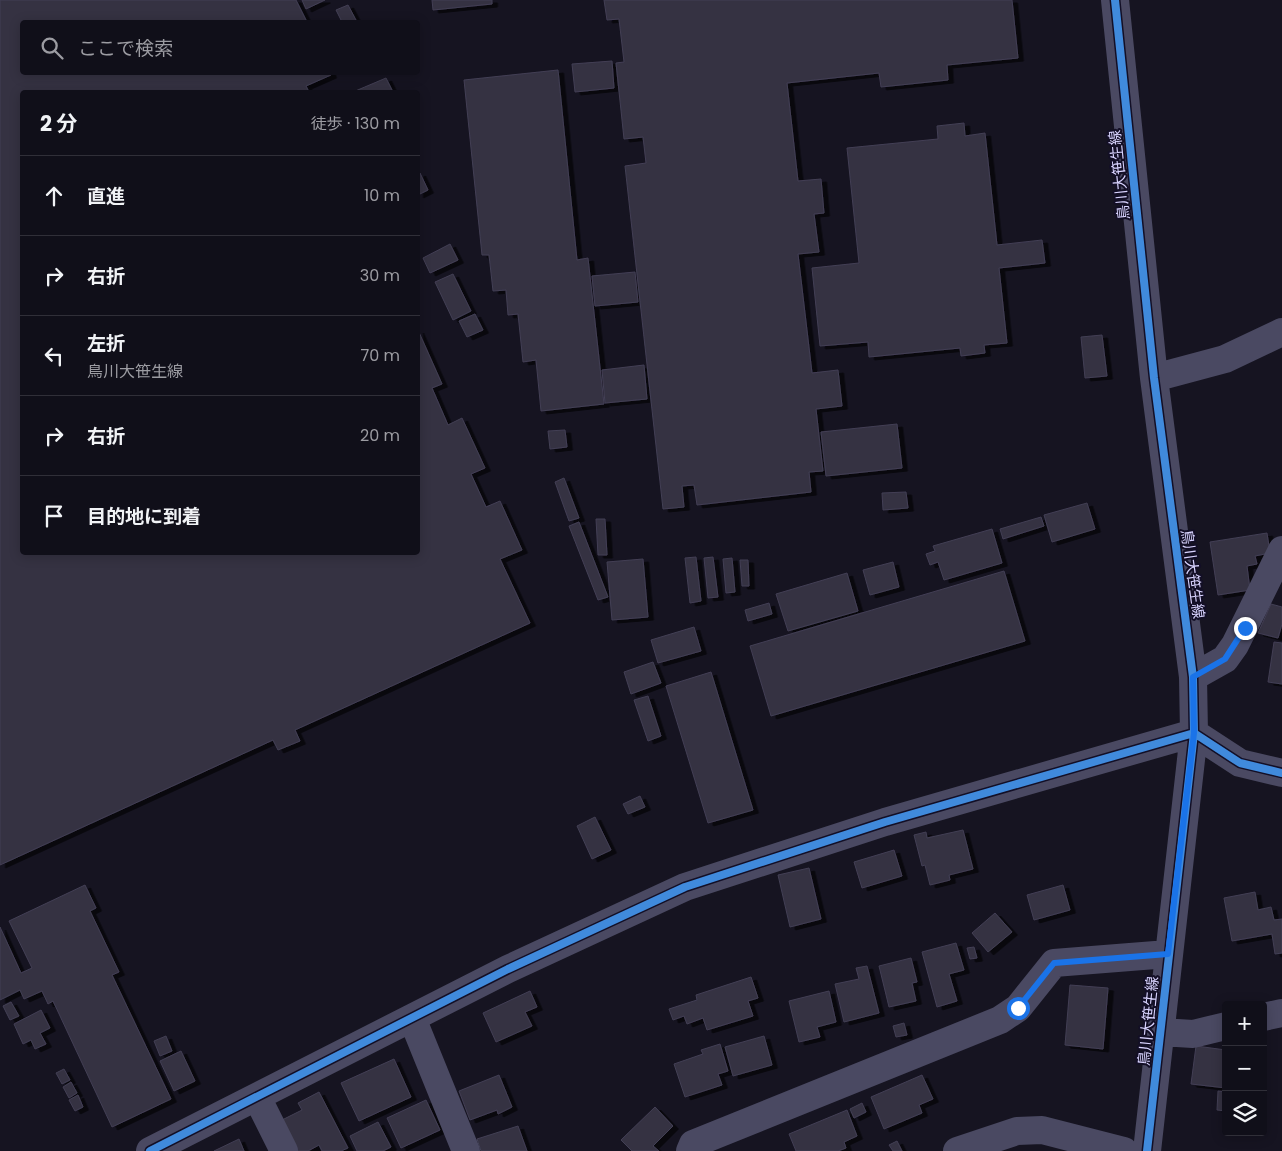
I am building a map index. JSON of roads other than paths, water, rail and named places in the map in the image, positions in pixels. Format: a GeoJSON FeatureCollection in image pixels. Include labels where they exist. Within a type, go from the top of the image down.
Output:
{"type":"FeatureCollection","features":[{"type":"Feature","properties":{"kind":"street","name":"鳥川大笹生線"},"geometry":{"type":"LineString","coordinates":[[1115,0],[1154,378],[1193,677],[1194,733],[1147,1151]]}},
{"type":"Feature","properties":{"kind":"street"},"geometry":{"type":"LineString","coordinates":[[1154,378],[1225,358],[1282,332]]}},
{"type":"Feature","properties":{"kind":"street"},"geometry":{"type":"LineString","coordinates":[[1193,677],[1225,659],[1235,645],[1282,550]]}},
{"type":"Feature","properties":{"kind":"street"},"geometry":{"type":"LineString","coordinates":[[150,1151],[508,970],[685,887],[885,822],[1194,733],[1240,763],[1282,773]]}},
{"type":"Feature","properties":{"kind":"street"},"geometry":{"type":"LineString","coordinates":[[690,1151],[693,1144],[1000,1020],[1018,1008],[1054,963],[1168,954]]}},
{"type":"Feature","properties":{"kind":"street"},"geometry":{"type":"LineString","coordinates":[[1267,1016],[1282,1012]]}},
{"type":"Feature","properties":{"kind":"street"},"geometry":{"type":"LineString","coordinates":[[412,1018],[460,1149]]}},
{"type":"Feature","properties":{"kind":"street"},"geometry":{"type":"LineString","coordinates":[[1161,1032],[1194,1034],[1222,1027]]}},
{"type":"Feature","properties":{"kind":"street"},"geometry":{"type":"LineString","coordinates":[[257,1097],[284,1151]]}},
{"type":"Feature","properties":{"kind":"street"},"geometry":{"type":"LineString","coordinates":[[957,1151],[1017,1131],[1042,1130],[1124,1151]]}}]}
